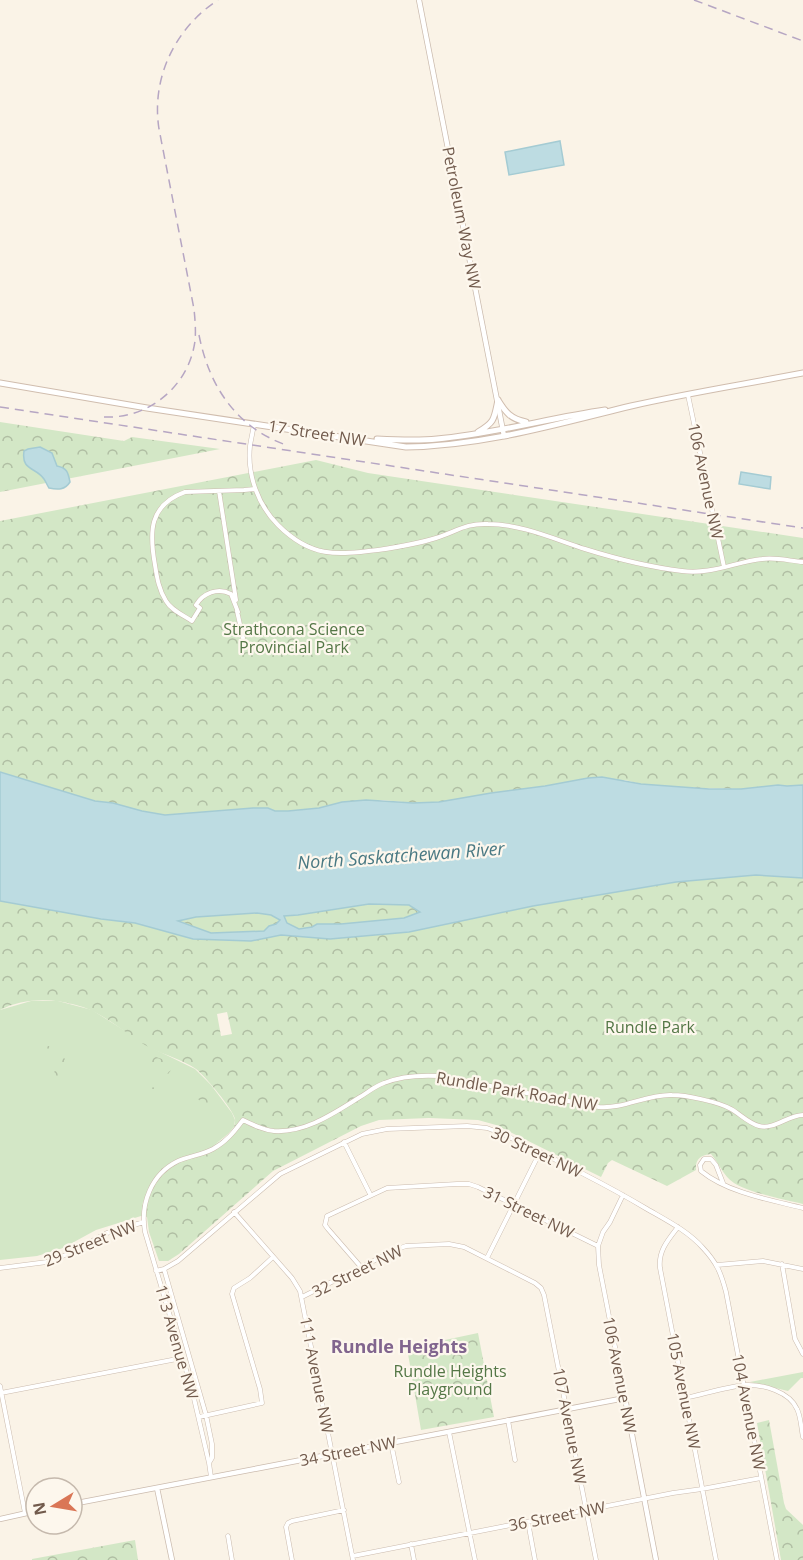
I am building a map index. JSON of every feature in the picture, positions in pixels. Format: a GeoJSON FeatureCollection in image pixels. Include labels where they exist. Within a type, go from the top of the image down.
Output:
{"type":"FeatureCollection","features":[{"type":"Feature","properties":{"kind":"main road","name":"17 Street NW"},"geometry":{"type":"LineString","coordinates":[[503,429],[803,373]]}},
{"type":"Feature","properties":{"kind":"main road","name":"17 Street NW"},"geometry":{"type":"LineString","coordinates":[[0,384],[406,447],[437,446],[504,436],[633,406]]}},
{"type":"Feature","properties":{"kind":"main road"},"geometry":{"type":"LineString","coordinates":[[498,400],[509,416],[518,421],[530,423]]}},
{"type":"Feature","properties":{"kind":"main road"},"geometry":{"type":"LineString","coordinates":[[474,434],[490,425],[498,400]]}},
{"type":"Feature","properties":{"kind":"main road"},"geometry":{"type":"LineString","coordinates":[[352,438],[405,441],[503,429]]}},
{"type":"Feature","properties":{"kind":"street","name":"Petroleum Way NW"},"geometry":{"type":"LineString","coordinates":[[419,0],[504,436]]}},
{"type":"Feature","properties":{"kind":"street","name":"106 Avenue NW"},"geometry":{"type":"LineString","coordinates":[[688,395],[724,567]]}},
{"type":"Feature","properties":{"kind":"street"},"geometry":{"type":"LineString","coordinates":[[254,424],[250,456],[255,489],[263,506],[290,537],[307,547],[328,553],[345,554],[408,546],[438,538],[468,525],[488,524],[537,533],[645,566],[684,572],[709,571],[765,558],[803,562]]}},
{"type":"Feature","properties":{"kind":"street"},"geometry":{"type":"LineString","coordinates":[[238,612],[231,594],[222,591],[202,597],[195,605],[200,608],[192,621],[174,610],[166,602],[158,584],[151,531],[162,506],[169,499],[185,492],[255,489]]}},
{"type":"Feature","properties":{"kind":"street"},"geometry":{"type":"LineString","coordinates":[[219,491],[243,638]]}},
{"type":"Feature","properties":{"kind":"street","name":"Rundle Park Road NW"},"geometry":{"type":"LineString","coordinates":[[144,1222],[148,1193],[162,1172],[180,1160],[219,1145],[230,1137],[243,1120],[274,1131],[300,1128],[323,1119],[383,1083],[409,1076],[439,1076],[610,1108],[656,1096],[680,1095],[725,1106],[753,1124],[765,1127],[793,1115],[803,1114]]}},
{"type":"Feature","properties":{"kind":"street","name":"30 Street NW"},"geometry":{"type":"LineString","coordinates":[[156,1270],[164,1269],[178,1261],[280,1174],[344,1142],[375,1131],[431,1126],[474,1126],[498,1132],[540,1152],[623,1195],[678,1227],[696,1240],[717,1265]]}},
{"type":"Feature","properties":{"kind":"street"},"geometry":{"type":"LineString","coordinates":[[344,1142],[370,1194]]}},
{"type":"Feature","properties":{"kind":"street"},"geometry":{"type":"LineString","coordinates":[[487,1258],[540,1152]]}},
{"type":"Feature","properties":{"kind":"street"},"geometry":{"type":"LineString","coordinates":[[723,1184],[716,1165],[711,1159],[704,1159],[700,1165],[701,1171],[723,1184],[746,1193],[803,1208]]}},
{"type":"Feature","properties":{"kind":"street","name":"31 Street NW"},"geometry":{"type":"LineString","coordinates":[[361,1267],[325,1225],[327,1216],[387,1188],[470,1184],[598,1246]]}},
{"type":"Feature","properties":{"kind":"street"},"geometry":{"type":"LineString","coordinates":[[598,1246],[623,1195]]}},
{"type":"Feature","properties":{"kind":"street","name":"111 Avenue NW"},"geometry":{"type":"LineString","coordinates":[[234,1212],[297,1285],[302,1297],[353,1558]]}},
{"type":"Feature","properties":{"kind":"street","name":"29 Street NW"},"geometry":{"type":"LineString","coordinates":[[0,1268],[47,1262],[68,1254],[107,1233],[144,1222]]}},
{"type":"Feature","properties":{"kind":"street","name":"113 Avenue NW"},"geometry":{"type":"LineString","coordinates":[[144,1222],[199,1417],[211,1478]]}},
{"type":"Feature","properties":{"kind":"street","name":"105 Avenue NW"},"geometry":{"type":"LineString","coordinates":[[678,1227],[665,1243],[659,1262],[716,1560]]}},
{"type":"Feature","properties":{"kind":"street","name":"32 Street NW"},"geometry":{"type":"LineString","coordinates":[[302,1297],[406,1246],[457,1245],[535,1283],[543,1292]]}},
{"type":"Feature","properties":{"kind":"street","name":"106 Avenue NW"},"geometry":{"type":"LineString","coordinates":[[598,1246],[599,1265],[656,1560]]}},
{"type":"Feature","properties":{"kind":"street"},"geometry":{"type":"LineString","coordinates":[[199,1417],[262,1403],[232,1294],[234,1288],[250,1278],[273,1257]]}},
{"type":"Feature","properties":{"kind":"street"},"geometry":{"type":"LineString","coordinates":[[717,1265],[755,1261],[803,1269]]}},
{"type":"Feature","properties":{"kind":"street"},"geometry":{"type":"LineString","coordinates":[[782,1264],[795,1339],[802,1354]]}},
{"type":"Feature","properties":{"kind":"street","name":"104 Avenue NW"},"geometry":{"type":"LineString","coordinates":[[717,1265],[722,1278],[744,1385],[777,1560]]}},
{"type":"Feature","properties":{"kind":"street","name":"113 Avenue NW"},"geometry":{"type":"LineString","coordinates":[[164,1269],[206,1415],[212,1444],[212,1458],[208,1463]]}},
{"type":"Feature","properties":{"kind":"street","name":"107 Avenue NW"},"geometry":{"type":"LineString","coordinates":[[543,1292],[596,1560]]}},
{"type":"Feature","properties":{"kind":"street"},"geometry":{"type":"LineString","coordinates":[[1,1393],[182,1358]]}},
{"type":"Feature","properties":{"kind":"street"},"geometry":{"type":"LineString","coordinates":[[685,1398],[744,1385],[776,1390],[786,1395],[799,1412],[803,1437]]}},
{"type":"Feature","properties":{"kind":"street"},"geometry":{"type":"LineString","coordinates":[[0,1386],[24,1508]]}},
{"type":"Feature","properties":{"kind":"street","name":"34 Street NW"},"geometry":{"type":"LineString","coordinates":[[84,1502],[625,1398]]}},
{"type":"Feature","properties":{"kind":"street"},"geometry":{"type":"LineString","coordinates":[[507,1420],[515,1460]]}},
{"type":"Feature","properties":{"kind":"street"},"geometry":{"type":"LineString","coordinates":[[449,1432],[475,1560]]}},
{"type":"Feature","properties":{"kind":"street"},"geometry":{"type":"LineString","coordinates":[[392,1443],[399,1482]]}},
{"type":"Feature","properties":{"kind":"street","name":"36 Street NW"},"geometry":{"type":"LineString","coordinates":[[353,1558],[528,1521],[761,1478]]}},
{"type":"Feature","properties":{"kind":"street"},"geometry":{"type":"LineString","coordinates":[[158,1488],[172,1560]]}},
{"type":"Feature","properties":{"kind":"street"},"geometry":{"type":"LineString","coordinates":[[292,1560],[286,1527],[288,1523],[344,1510]]}},
{"type":"Feature","properties":{"kind":"street"},"geometry":{"type":"LineString","coordinates":[[0,1519],[24,1513]]}},
{"type":"Feature","properties":{"kind":"street"},"geometry":{"type":"LineString","coordinates":[[528,1521],[536,1560]]}},
{"type":"Feature","properties":{"kind":"street"},"geometry":{"type":"LineString","coordinates":[[228,1536],[232,1560]]}},
{"type":"Feature","properties":{"kind":"street"},"geometry":{"type":"LineString","coordinates":[[411,1544],[414,1560]]}},
{"type":"Feature","properties":{"kind":"green space"},"geometry":{"type":"Polygon","coordinates":[[[0,422],[124,441],[132,437],[220,449],[0,492],[0,422]]]}},
{"type":"Feature","properties":{"kind":"green space","name":"Strathcona Science Provincial Park"},"geometry":{"type":"Polygon","coordinates":[[[316,460],[368,473],[803,538],[803,785],[741,789],[668,787],[625,780],[564,783],[439,802],[413,803],[383,800],[342,802],[319,808],[288,811],[253,808],[165,815],[95,801],[0,772],[0,521],[316,460]]]}},
{"type":"Feature","properties":{"kind":"green space","name":"Rundle Park"},"geometry":{"type":"Polygon","coordinates":[[[756,875],[803,878],[803,1204],[748,1190],[734,1183],[711,1154],[699,1158],[696,1170],[667,1186],[612,1160],[601,1177],[496,1125],[478,1120],[429,1118],[379,1120],[361,1126],[273,1171],[179,1254],[168,1261],[159,1261],[149,1232],[147,1217],[141,1216],[150,1184],[156,1174],[172,1161],[212,1146],[229,1134],[234,1127],[233,1114],[212,1085],[196,1069],[150,1048],[86,1008],[57,1001],[38,1000],[18,1003],[0,1010],[0,901],[135,923],[193,939],[251,941],[281,935],[330,939],[409,932],[533,906],[676,882],[756,875]],[[227,1012],[217,1014],[221,1036],[232,1034],[227,1012]]]}},
{"type":"Feature","properties":{"kind":"green space"},"geometry":{"type":"Polygon","coordinates":[[[369,904],[409,905],[421,912],[404,918],[317,924],[298,929],[287,923],[284,916],[298,915],[369,904]]]}},
{"type":"Feature","properties":{"kind":"green space"},"geometry":{"type":"Polygon","coordinates":[[[257,913],[280,919],[264,931],[211,933],[177,921],[196,917],[257,913]]]}},
{"type":"Feature","properties":{"kind":"green space"},"geometry":{"type":"Polygon","coordinates":[[[31,1001],[58,1001],[92,1010],[152,1048],[195,1069],[211,1085],[235,1120],[234,1127],[228,1134],[143,1202],[141,1216],[96,1230],[63,1248],[37,1256],[0,1260],[0,1010],[31,1001]]]}},
{"type":"Feature","properties":{"kind":"green space"},"geometry":{"type":"Polygon","coordinates":[[[53,1047],[70,1064],[65,1076],[60,1079],[56,1078],[53,1073],[61,1062],[56,1055],[47,1052],[50,1058],[48,1060],[40,1052],[42,1048],[53,1047]]]}},
{"type":"Feature","properties":{"kind":"green space"},"geometry":{"type":"Polygon","coordinates":[[[150,1055],[168,1061],[173,1066],[168,1074],[159,1072],[149,1060],[150,1055]]]}},
{"type":"Feature","properties":{"kind":"green space"},"geometry":{"type":"Polygon","coordinates":[[[127,1070],[135,1074],[135,1081],[139,1080],[143,1085],[156,1088],[156,1091],[159,1090],[160,1093],[152,1095],[141,1092],[124,1076],[127,1070]]]}},
{"type":"Feature","properties":{"kind":"green space"},"geometry":{"type":"Polygon","coordinates":[[[201,1085],[207,1090],[206,1096],[210,1100],[207,1104],[210,1109],[202,1113],[199,1110],[200,1101],[194,1090],[201,1085]]]}},
{"type":"Feature","properties":{"kind":"green space","name":"Rundle Heights Playground"},"geometry":{"type":"Polygon","coordinates":[[[478,1333],[494,1417],[421,1430],[407,1348],[478,1333]]]}},
{"type":"Feature","properties":{"kind":"green space"},"geometry":{"type":"Polygon","coordinates":[[[803,1372],[803,1378],[788,1391],[750,1382],[803,1372]]]}},
{"type":"Feature","properties":{"kind":"green space"},"geometry":{"type":"Polygon","coordinates":[[[769,1420],[784,1503],[786,1509],[803,1525],[803,1560],[781,1560],[757,1423],[769,1420]]]}},
{"type":"Feature","properties":{"kind":"green space"},"geometry":{"type":"Polygon","coordinates":[[[135,1540],[138,1560],[32,1560],[32,1559],[135,1540]]]}},
{"type":"Feature","properties":{"kind":"water"},"geometry":{"type":"Polygon","coordinates":[[[560,141],[564,165],[509,175],[505,152],[560,141]]]}},
{"type":"Feature","properties":{"kind":"water"},"geometry":{"type":"Polygon","coordinates":[[[40,447],[52,453],[57,466],[66,471],[70,482],[66,487],[49,488],[41,475],[25,462],[24,451],[40,447]]]}},
{"type":"Feature","properties":{"kind":"water"},"geometry":{"type":"Polygon","coordinates":[[[741,472],[771,477],[770,489],[739,484],[741,472]]]}},
{"type":"Feature","properties":{"kind":"water","name":"North Saskatchewan River"},"geometry":{"type":"Polygon","coordinates":[[[0,772],[95,801],[165,815],[253,808],[288,811],[366,800],[439,802],[602,777],[641,784],[709,789],[803,785],[803,878],[756,875],[676,882],[533,906],[409,932],[330,939],[281,935],[251,941],[193,939],[135,923],[0,901],[0,772]],[[369,904],[284,916],[287,923],[299,929],[317,924],[404,918],[420,912],[409,905],[369,904]],[[257,913],[196,917],[178,921],[211,933],[264,931],[280,920],[271,915],[257,913]]]}},
{"type":"Feature","properties":{"kind":"railway"},"geometry":{"type":"LineString","coordinates":[[104,417],[121,416],[151,406],[175,385],[185,372],[191,357],[195,341],[194,309],[157,110],[159,91],[169,56],[190,25],[218,0]]}},
{"type":"Feature","properties":{"kind":"railway"},"geometry":{"type":"LineString","coordinates":[[694,0],[803,41]]}},
{"type":"Feature","properties":{"kind":"railway"},"geometry":{"type":"LineString","coordinates":[[199,335],[210,371],[218,387],[239,416],[268,437],[286,445]]}},
{"type":"Feature","properties":{"kind":"railway"},"geometry":{"type":"LineString","coordinates":[[0,407],[803,528]]}},
{"type":"Feature","properties":{"kind":"district","name":"Rundle Heights"},"geometry":{"type":"Point","coordinates":[399,1347]}}]}
